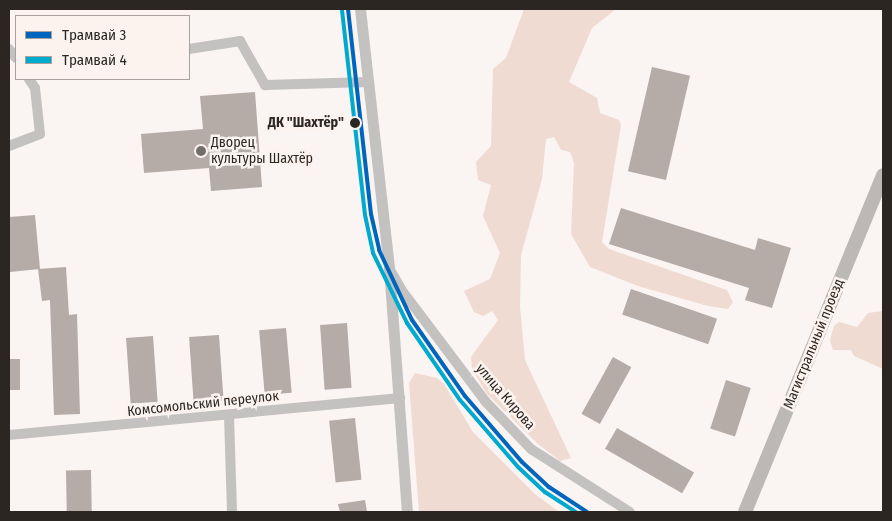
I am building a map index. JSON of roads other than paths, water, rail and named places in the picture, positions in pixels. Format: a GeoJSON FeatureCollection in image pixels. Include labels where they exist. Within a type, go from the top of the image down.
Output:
{"type":"FeatureCollection","features":[{"type":"Feature","properties":{"kind":"main road","name":"Магистральный проезд"},"geometry":{"type":"LineString","coordinates":[[745,512],[883,175]]}},
{"type":"Feature","properties":{"kind":"street","name":"улица Кирова"},"geometry":{"type":"LineString","coordinates":[[360,9],[389,268],[407,512]]}},
{"type":"Feature","properties":{"kind":"street"},"geometry":{"type":"LineString","coordinates":[[190,49],[240,41],[266,85],[369,82]]}},
{"type":"Feature","properties":{"kind":"street"},"geometry":{"type":"LineString","coordinates":[[9,146],[40,134],[35,88],[30,80]]}},
{"type":"Feature","properties":{"kind":"street","name":"улица Кирова"},"geometry":{"type":"LineString","coordinates":[[389,268],[403,292],[485,401],[532,449],[630,512]]}},
{"type":"Feature","properties":{"kind":"street","name":"Комсомольский переулок"},"geometry":{"type":"LineString","coordinates":[[9,435],[229,416],[400,398]]}},
{"type":"Feature","properties":{"kind":"street"},"geometry":{"type":"LineString","coordinates":[[229,416],[232,512]]}},
{"type":"Feature","properties":{"kind":"tram line","name":"3"},"geometry":{"type":"LineString","coordinates":[[348,9],[371,214],[379,250],[412,320],[465,396],[522,462],[549,487],[587,512]]}},
{"type":"Feature","properties":{"kind":"tram line","name":"4"},"geometry":{"type":"LineString","coordinates":[[342,10],[365,215],[373,253],[407,323],[460,400],[518,467],[545,492],[576,512]]}},
{"type":"Feature","properties":{"kind":"place","name":"ДК \"Шахтёр\""},"geometry":{"type":"Point","coordinates":[355,123]}},
{"type":"Feature","properties":{"kind":"place","name":"Дворец культуры Шахтёр"},"geometry":{"type":"Point","coordinates":[201,151]}}]}
